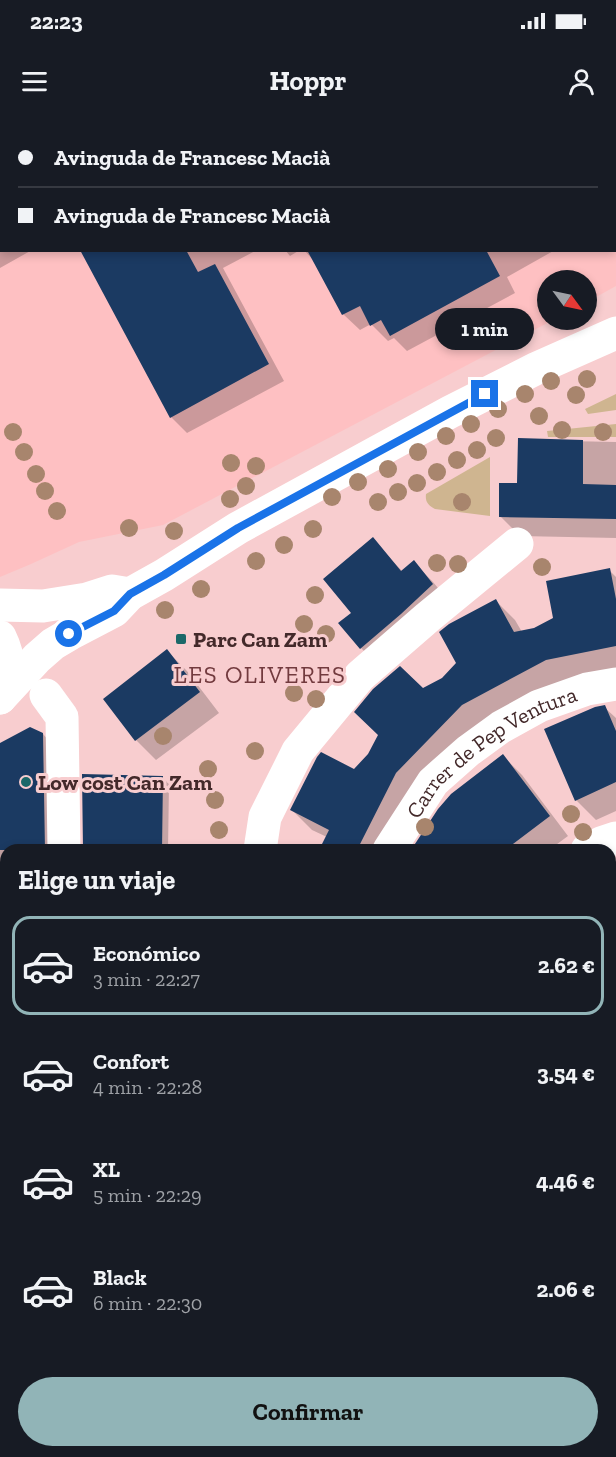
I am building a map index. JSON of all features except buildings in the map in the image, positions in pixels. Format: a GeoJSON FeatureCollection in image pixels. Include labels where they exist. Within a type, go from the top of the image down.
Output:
{"type":"FeatureCollection","features":[{"type":"Feature","properties":{"kind":"street"},"geometry":{"type":"LineString","coordinates":[[0,698],[53,644],[114,611],[130,594],[238,528],[450,412],[537,368],[616,333]]}},
{"type":"Feature","properties":{"kind":"street"},"geometry":{"type":"LineString","coordinates":[[261,844],[265,817],[298,751],[360,676],[517,544]]}},
{"type":"Feature","properties":{"kind":"street"},"geometry":{"type":"LineString","coordinates":[[0,605],[43,606],[112,591],[130,594]]}},
{"type":"Feature","properties":{"kind":"street"},"geometry":{"type":"LineString","coordinates":[[0,637],[5,648],[8,666],[6,684],[0,698]]}},
{"type":"Feature","properties":{"kind":"street","name":"Carrer de Pep Ventura"},"geometry":{"type":"LineString","coordinates":[[392,844],[433,782],[468,751],[501,727],[539,706],[587,689],[616,684]]}},
{"type":"Feature","properties":{"kind":"street"},"geometry":{"type":"LineString","coordinates":[[46,695],[62,717],[64,844]]}},
{"type":"Feature","properties":{"kind":"street"},"geometry":{"type":"LineString","coordinates":[[599,844],[616,838]]}},
{"type":"Feature","properties":{"kind":"shaded area"},"geometry":{"type":"Polygon","coordinates":[[[0,252],[616,252],[616,286],[597,296],[597,270],[537,270],[537,328],[163,525],[79,542],[0,577],[0,252]]]}},
{"type":"Feature","properties":{"kind":"shaded area"},"geometry":{"type":"Polygon","coordinates":[[[616,394],[616,410],[588,414],[585,409],[616,394]]]}},
{"type":"Feature","properties":{"kind":"shaded area"},"geometry":{"type":"Polygon","coordinates":[[[616,424],[616,437],[548,437],[547,431],[616,424]]]}},
{"type":"Feature","properties":{"kind":"shaded area"},"geometry":{"type":"Polygon","coordinates":[[[490,457],[490,516],[435,509],[430,506],[426,494],[490,457]]]}},
{"type":"Feature","properties":{"kind":"place","name":"Parc Can Zam"},"geometry":{"type":"Point","coordinates":[181,639]}},
{"type":"Feature","properties":{"kind":"place","name":"Low cost Can Zam"},"geometry":{"type":"Point","coordinates":[26,782]}},
{"type":"Feature","properties":{"kind":"district","name":"LES OLIVERES"},"geometry":{"type":"Point","coordinates":[260,675]}},
{"type":"Feature","properties":{"kind":"route"},"geometry":{"type":"LineString","coordinates":[[69,634],[114,611],[130,594],[238,528],[485,394]]}}]}
